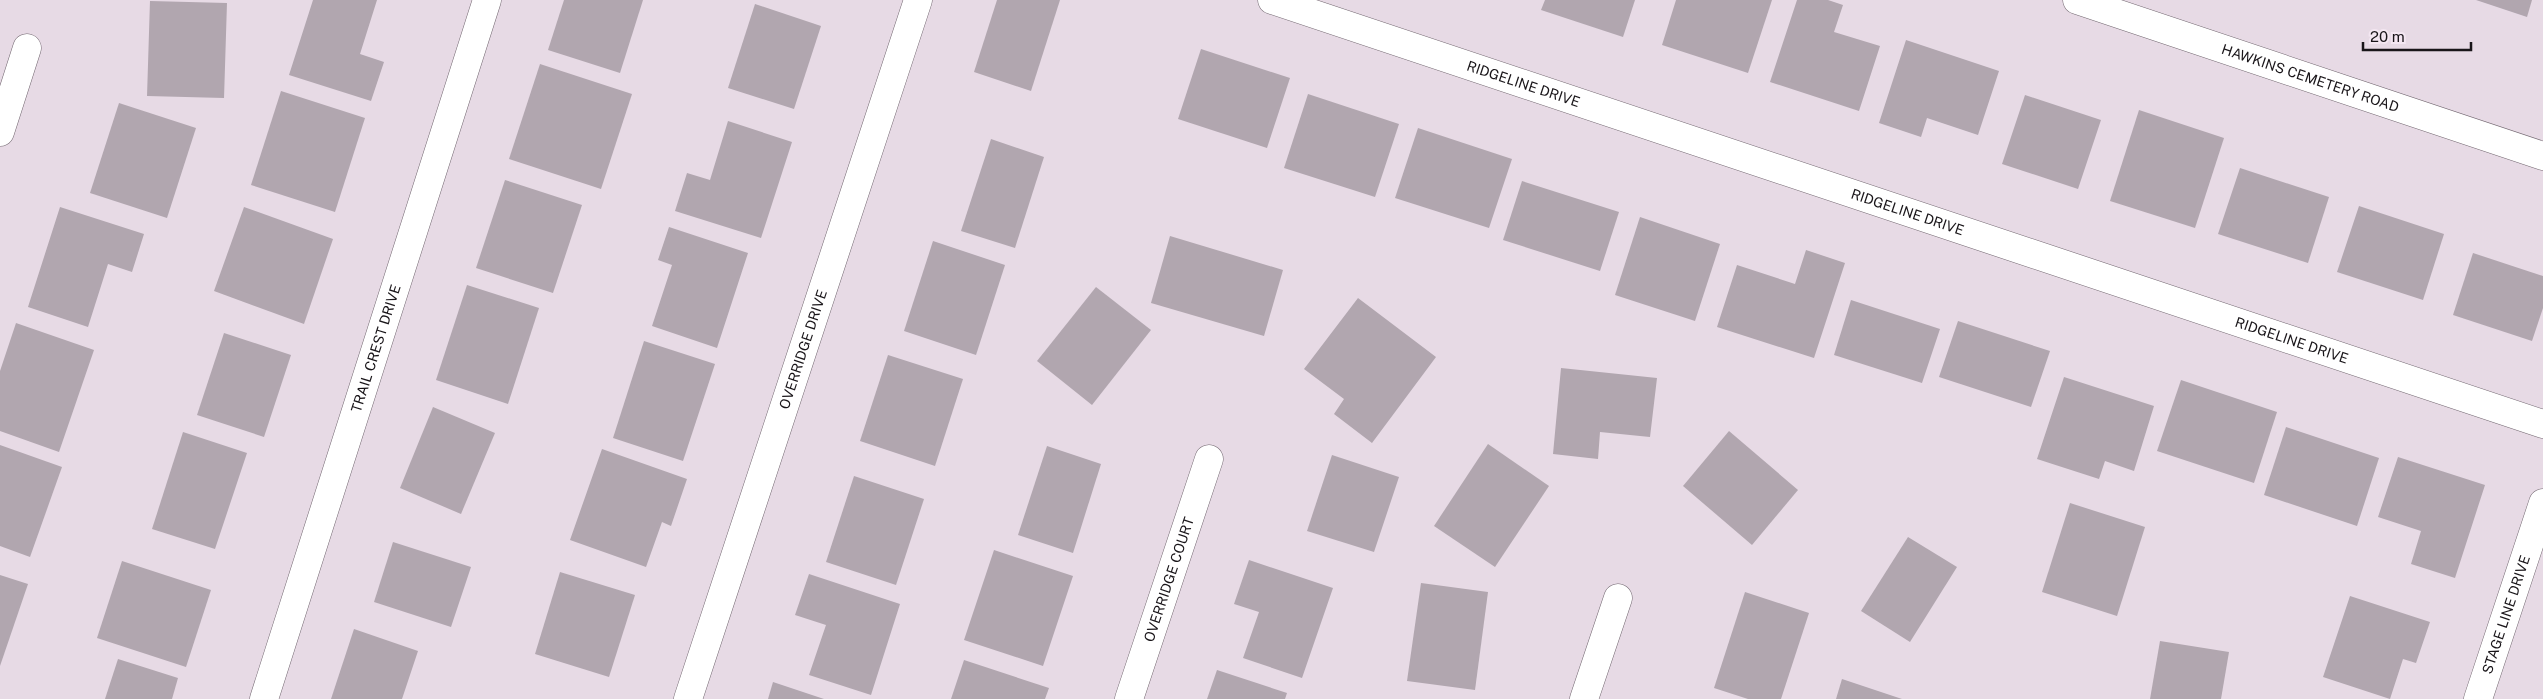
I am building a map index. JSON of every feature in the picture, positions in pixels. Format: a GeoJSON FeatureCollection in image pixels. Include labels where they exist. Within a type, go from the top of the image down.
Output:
{"type":"FeatureCollection","features":[{"type":"Feature","properties":{"kind":"street","name":"TRAIL CREST DRIVE"},"geometry":{"type":"LineString","coordinates":[[264,699],[487,0]]}},
{"type":"Feature","properties":{"kind":"street","name":"OVERRIDGE DRIVE"},"geometry":{"type":"LineString","coordinates":[[688,699],[918,0]]}},
{"type":"Feature","properties":{"kind":"street","name":"RIDGELINE DRIVE"},"geometry":{"type":"LineString","coordinates":[[1272,0],[2543,424]]}},
{"type":"Feature","properties":{"kind":"street","name":"HAWKINS CEMETERY ROAD"},"geometry":{"type":"LineString","coordinates":[[2077,0],[2543,156]]}},
{"type":"Feature","properties":{"kind":"street"},"geometry":{"type":"LineString","coordinates":[[0,132],[27,48]]}},
{"type":"Feature","properties":{"kind":"street","name":"OVERRIDGE COURT"},"geometry":{"type":"LineString","coordinates":[[1128,699],[1208,459]]}},
{"type":"Feature","properties":{"kind":"street","name":"STAGE LINE DRIVE"},"geometry":{"type":"LineString","coordinates":[[2478,699],[2543,503]]}},
{"type":"Feature","properties":{"kind":"street"},"geometry":{"type":"LineString","coordinates":[[1584,699],[1618,598]]}},
{"type":"Feature","properties":{"kind":"building"},"geometry":{"type":"Polygon","coordinates":[[[313,0],[377,0],[360,54],[384,62],[371,101],[289,75],[313,0]]]}},
{"type":"Feature","properties":{"kind":"building"},"geometry":{"type":"Polygon","coordinates":[[[564,0],[643,0],[620,73],[548,50],[564,0]]]}},
{"type":"Feature","properties":{"kind":"building"},"geometry":{"type":"Polygon","coordinates":[[[997,0],[1060,0],[1031,91],[974,72],[997,0]]]}},
{"type":"Feature","properties":{"kind":"building"},"geometry":{"type":"Polygon","coordinates":[[[1545,0],[1635,0],[1623,37],[1541,10],[1545,0]]]}},
{"type":"Feature","properties":{"kind":"building"},"geometry":{"type":"Polygon","coordinates":[[[1676,0],[1772,0],[1748,73],[1662,45],[1676,0]]]}},
{"type":"Feature","properties":{"kind":"building"},"geometry":{"type":"Polygon","coordinates":[[[1797,0],[1828,0],[1843,5],[1834,32],[1880,46],[1859,111],[1770,82],[1797,0]]]}},
{"type":"Feature","properties":{"kind":"building"},"geometry":{"type":"Polygon","coordinates":[[[2476,0],[2532,0],[2527,17],[2476,0]]]}},
{"type":"Feature","properties":{"kind":"building"},"geometry":{"type":"Polygon","coordinates":[[[150,1],[227,3],[224,98],[147,96],[150,1]]]}},
{"type":"Feature","properties":{"kind":"building"},"geometry":{"type":"Polygon","coordinates":[[[755,4],[821,26],[794,109],[728,88],[755,4]]]}},
{"type":"Feature","properties":{"kind":"building"},"geometry":{"type":"Polygon","coordinates":[[[1906,40],[1999,71],[1978,135],[1927,118],[1921,137],[1879,123],[1906,40]]]}},
{"type":"Feature","properties":{"kind":"building"},"geometry":{"type":"Polygon","coordinates":[[[1201,49],[1290,78],[1267,148],[1178,119],[1201,49]]]}},
{"type":"Feature","properties":{"kind":"building"},"geometry":{"type":"Polygon","coordinates":[[[540,64],[632,94],[601,189],[509,159],[540,64]]]}},
{"type":"Feature","properties":{"kind":"building"},"geometry":{"type":"Polygon","coordinates":[[[281,91],[365,118],[335,212],[251,185],[281,91]]]}},
{"type":"Feature","properties":{"kind":"building"},"geometry":{"type":"Polygon","coordinates":[[[1308,94],[1399,124],[1375,197],[1284,168],[1308,94]]]}},
{"type":"Feature","properties":{"kind":"building"},"geometry":{"type":"Polygon","coordinates":[[[2025,95],[2101,120],[2078,189],[2002,164],[2025,95]]]}},
{"type":"Feature","properties":{"kind":"building"},"geometry":{"type":"Polygon","coordinates":[[[119,103],[196,128],[167,218],[90,193],[119,103]]]}},
{"type":"Feature","properties":{"kind":"building"},"geometry":{"type":"Polygon","coordinates":[[[2139,110],[2224,138],[2195,228],[2110,201],[2139,110]]]}},
{"type":"Feature","properties":{"kind":"building"},"geometry":{"type":"Polygon","coordinates":[[[728,121],[792,142],[761,238],[675,211],[687,173],[710,180],[728,121]]]}},
{"type":"Feature","properties":{"kind":"building"},"geometry":{"type":"Polygon","coordinates":[[[1418,128],[1512,159],[1489,228],[1395,198],[1418,128]]]}},
{"type":"Feature","properties":{"kind":"building"},"geometry":{"type":"Polygon","coordinates":[[[991,139],[1044,157],[1015,248],[961,231],[991,139]]]}},
{"type":"Feature","properties":{"kind":"building"},"geometry":{"type":"Polygon","coordinates":[[[2240,168],[2329,197],[2308,263],[2218,234],[2240,168]]]}},
{"type":"Feature","properties":{"kind":"building"},"geometry":{"type":"Polygon","coordinates":[[[505,180],[582,205],[553,293],[476,268],[505,180]]]}},
{"type":"Feature","properties":{"kind":"building"},"geometry":{"type":"Polygon","coordinates":[[[1522,181],[1619,212],[1600,271],[1503,240],[1522,181]]]}},
{"type":"Feature","properties":{"kind":"building"},"geometry":{"type":"Polygon","coordinates":[[[2359,206],[2444,234],[2423,300],[2337,272],[2359,206]]]}},
{"type":"Feature","properties":{"kind":"building"},"geometry":{"type":"Polygon","coordinates":[[[60,207],[144,234],[132,272],[108,264],[88,327],[28,307],[60,207]]]}},
{"type":"Feature","properties":{"kind":"building"},"geometry":{"type":"Polygon","coordinates":[[[244,207],[333,239],[304,324],[214,291],[244,207]]]}},
{"type":"Feature","properties":{"kind":"building"},"geometry":{"type":"Polygon","coordinates":[[[1640,217],[1720,244],[1695,321],[1615,295],[1640,217]]]}},
{"type":"Feature","properties":{"kind":"building"},"geometry":{"type":"Polygon","coordinates":[[[669,227],[748,253],[717,348],[652,326],[672,265],[658,260],[669,227]]]}},
{"type":"Feature","properties":{"kind":"building"},"geometry":{"type":"Polygon","coordinates":[[[1170,236],[1283,270],[1264,336],[1151,303],[1170,236]]]}},
{"type":"Feature","properties":{"kind":"building"},"geometry":{"type":"Polygon","coordinates":[[[933,241],[1005,265],[976,355],[904,331],[933,241]]]}},
{"type":"Feature","properties":{"kind":"building"},"geometry":{"type":"Polygon","coordinates":[[[1806,250],[1845,263],[1814,358],[1717,327],[1737,265],[1795,284],[1806,250]]]}},
{"type":"Feature","properties":{"kind":"building"},"geometry":{"type":"Polygon","coordinates":[[[2473,253],[2543,276],[2543,308],[2532,341],[2453,315],[2473,253]]]}},
{"type":"Feature","properties":{"kind":"building"},"geometry":{"type":"Polygon","coordinates":[[[467,285],[539,308],[508,404],[436,380],[467,285]]]}},
{"type":"Feature","properties":{"kind":"building"},"geometry":{"type":"Polygon","coordinates":[[[1096,287],[1151,330],[1092,405],[1037,361],[1096,287]]]}},
{"type":"Feature","properties":{"kind":"building"},"geometry":{"type":"Polygon","coordinates":[[[1358,298],[1436,357],[1372,443],[1334,414],[1344,399],[1304,369],[1358,298]]]}},
{"type":"Feature","properties":{"kind":"building"},"geometry":{"type":"Polygon","coordinates":[[[1851,300],[1940,329],[1922,383],[1834,355],[1851,300]]]}},
{"type":"Feature","properties":{"kind":"building"},"geometry":{"type":"Polygon","coordinates":[[[1958,321],[2050,351],[2031,407],[1939,377],[1958,321]]]}},
{"type":"Feature","properties":{"kind":"building"},"geometry":{"type":"Polygon","coordinates":[[[16,323],[94,350],[59,452],[0,431],[0,371],[16,323]]]}},
{"type":"Feature","properties":{"kind":"building"},"geometry":{"type":"Polygon","coordinates":[[[224,333],[291,355],[264,437],[197,415],[224,333]]]}},
{"type":"Feature","properties":{"kind":"building"},"geometry":{"type":"Polygon","coordinates":[[[644,341],[715,364],[683,461],[613,438],[644,341]]]}},
{"type":"Feature","properties":{"kind":"building"},"geometry":{"type":"Polygon","coordinates":[[[888,355],[963,379],[935,466],[860,441],[888,355]]]}},
{"type":"Feature","properties":{"kind":"building"},"geometry":{"type":"Polygon","coordinates":[[[1561,368],[1657,378],[1650,437],[1600,432],[1598,459],[1553,454],[1561,368]]]}},
{"type":"Feature","properties":{"kind":"building"},"geometry":{"type":"Polygon","coordinates":[[[2064,377],[2154,406],[2134,471],[2105,461],[2099,479],[2037,459],[2064,377]]]}},
{"type":"Feature","properties":{"kind":"building"},"geometry":{"type":"Polygon","coordinates":[[[2181,380],[2277,412],[2254,483],[2157,451],[2181,380]]]}},
{"type":"Feature","properties":{"kind":"building"},"geometry":{"type":"Polygon","coordinates":[[[433,407],[495,433],[461,514],[400,488],[433,407]]]}},
{"type":"Feature","properties":{"kind":"building"},"geometry":{"type":"Polygon","coordinates":[[[2286,427],[2379,458],[2357,526],[2264,495],[2286,427]]]}},
{"type":"Feature","properties":{"kind":"building"},"geometry":{"type":"Polygon","coordinates":[[[1729,431],[1798,490],[1752,545],[1683,486],[1729,431]]]}},
{"type":"Feature","properties":{"kind":"building"},"geometry":{"type":"Polygon","coordinates":[[[183,432],[247,453],[215,549],[152,529],[183,432]]]}},
{"type":"Feature","properties":{"kind":"building"},"geometry":{"type":"Polygon","coordinates":[[[1488,444],[1549,486],[1495,567],[1434,526],[1488,444]]]}},
{"type":"Feature","properties":{"kind":"building"},"geometry":{"type":"Polygon","coordinates":[[[0,445],[62,467],[30,557],[0,546],[0,445]]]}},
{"type":"Feature","properties":{"kind":"building"},"geometry":{"type":"Polygon","coordinates":[[[1047,446],[1101,464],[1073,553],[1018,535],[1047,446]]]}},
{"type":"Feature","properties":{"kind":"building"},"geometry":{"type":"Polygon","coordinates":[[[602,449],[687,479],[671,526],[662,522],[646,567],[570,540],[602,449]]]}},
{"type":"Feature","properties":{"kind":"building"},"geometry":{"type":"Polygon","coordinates":[[[1332,455],[1399,477],[1374,552],[1307,531],[1332,455]]]}},
{"type":"Feature","properties":{"kind":"building"},"geometry":{"type":"Polygon","coordinates":[[[2398,457],[2485,485],[2455,578],[2411,564],[2421,531],[2378,517],[2398,457]]]}},
{"type":"Feature","properties":{"kind":"building"},"geometry":{"type":"Polygon","coordinates":[[[854,476],[924,499],[896,585],[826,562],[854,476]]]}},
{"type":"Feature","properties":{"kind":"building"},"geometry":{"type":"Polygon","coordinates":[[[2070,503],[2145,527],[2117,616],[2042,592],[2070,503]]]}},
{"type":"Feature","properties":{"kind":"building"},"geometry":{"type":"Polygon","coordinates":[[[1908,537],[1957,567],[1910,642],[1861,611],[1908,537]]]}},
{"type":"Feature","properties":{"kind":"building"},"geometry":{"type":"Polygon","coordinates":[[[393,542],[471,567],[451,627],[374,602],[393,542]]]}},
{"type":"Feature","properties":{"kind":"building"},"geometry":{"type":"Polygon","coordinates":[[[994,550],[1073,576],[1043,666],[964,640],[994,550]]]}},
{"type":"Feature","properties":{"kind":"building"},"geometry":{"type":"Polygon","coordinates":[[[1249,560],[1333,588],[1302,678],[1243,658],[1259,612],[1234,604],[1249,560]]]}},
{"type":"Feature","properties":{"kind":"building"},"geometry":{"type":"Polygon","coordinates":[[[122,561],[211,590],[186,667],[97,638],[122,561]]]}},
{"type":"Feature","properties":{"kind":"building"},"geometry":{"type":"Polygon","coordinates":[[[560,572],[635,595],[609,677],[535,654],[560,572]]]}},
{"type":"Feature","properties":{"kind":"building"},"geometry":{"type":"Polygon","coordinates":[[[809,574],[900,604],[871,695],[809,675],[826,625],[795,615],[809,574]]]}},
{"type":"Feature","properties":{"kind":"building"},"geometry":{"type":"Polygon","coordinates":[[[0,575],[28,584],[0,666],[0,575]]]}},
{"type":"Feature","properties":{"kind":"building"},"geometry":{"type":"Polygon","coordinates":[[[1421,583],[1488,592],[1475,690],[1407,681],[1421,583]]]}},
{"type":"Feature","properties":{"kind":"building"},"geometry":{"type":"Polygon","coordinates":[[[1745,592],[1809,613],[1781,699],[1748,699],[1714,688],[1745,592]]]}},
{"type":"Feature","properties":{"kind":"building"},"geometry":{"type":"Polygon","coordinates":[[[2350,596],[2430,622],[2416,663],[2403,659],[2390,699],[2323,677],[2350,596]]]}},
{"type":"Feature","properties":{"kind":"building"},"geometry":{"type":"Polygon","coordinates":[[[354,629],[418,651],[402,699],[331,699],[354,629]]]}},
{"type":"Feature","properties":{"kind":"building"},"geometry":{"type":"Polygon","coordinates":[[[2160,641],[2229,652],[2221,699],[2150,699],[2160,641]]]}},
{"type":"Feature","properties":{"kind":"building"},"geometry":{"type":"Polygon","coordinates":[[[118,659],[178,678],[172,699],[105,699],[118,659]]]}},
{"type":"Feature","properties":{"kind":"building"},"geometry":{"type":"Polygon","coordinates":[[[964,660],[1049,688],[1045,699],[951,699],[964,660]]]}},
{"type":"Feature","properties":{"kind":"building"},"geometry":{"type":"Polygon","coordinates":[[[1217,670],[1287,693],[1285,699],[1207,699],[1217,670]]]}},
{"type":"Feature","properties":{"kind":"building"},"geometry":{"type":"Polygon","coordinates":[[[1842,679],[1902,699],[1836,699],[1842,679]]]}},
{"type":"Feature","properties":{"kind":"building"},"geometry":{"type":"Polygon","coordinates":[[[773,682],[824,699],[768,699],[773,682]]]}}]}
